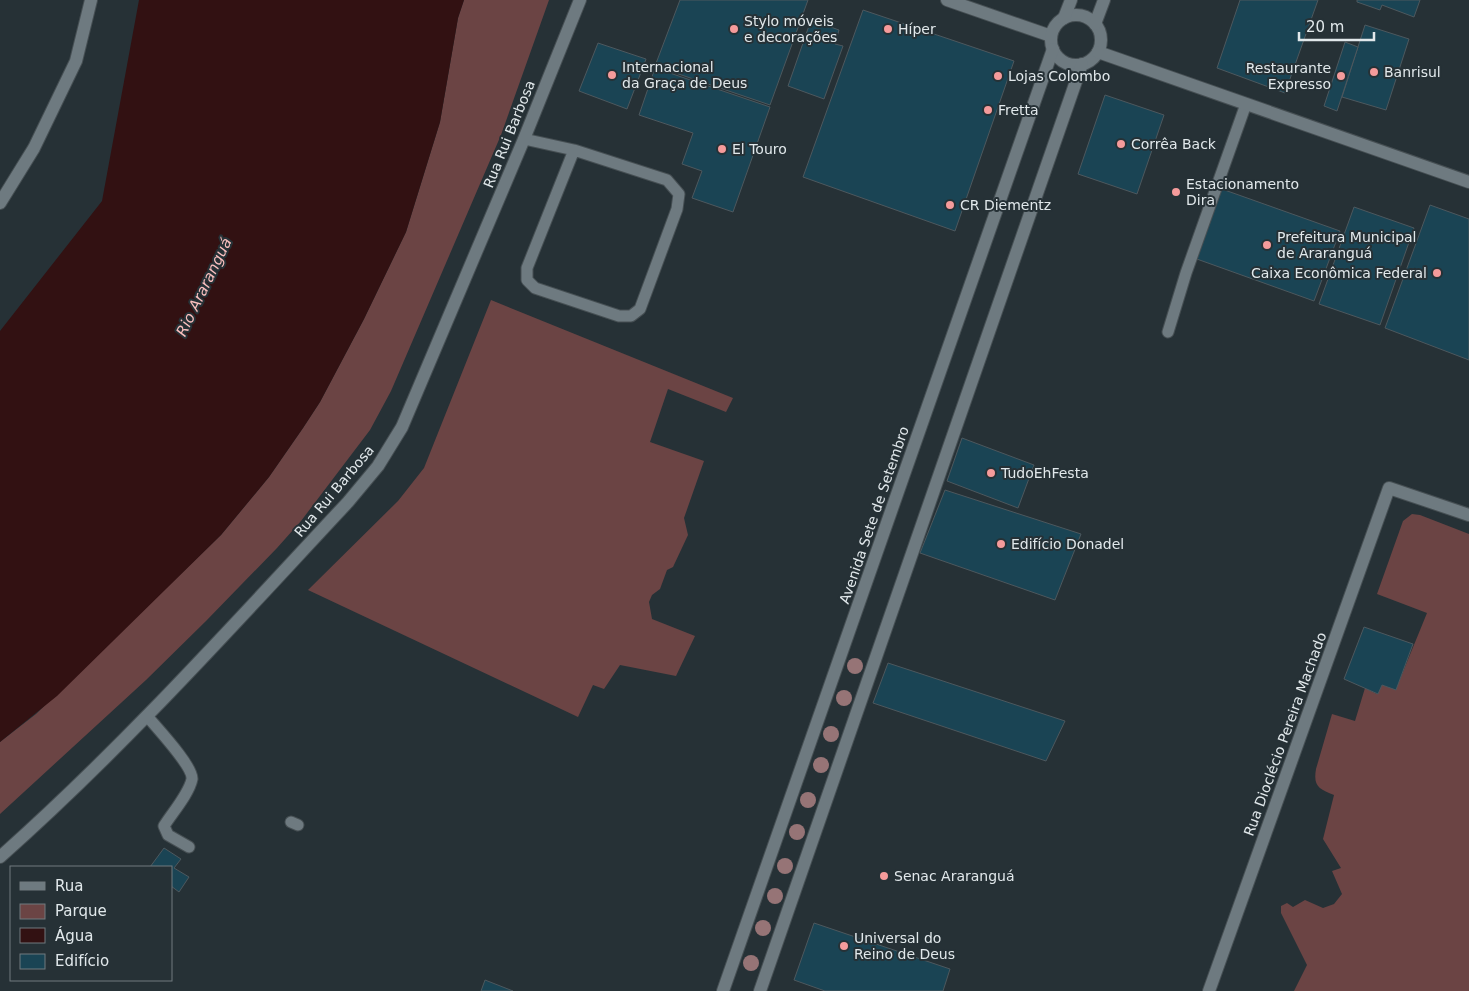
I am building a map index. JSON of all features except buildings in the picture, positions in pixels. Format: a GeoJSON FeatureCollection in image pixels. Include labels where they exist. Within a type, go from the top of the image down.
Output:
{"type":"FeatureCollection","features":[{"type":"Feature","properties":{"kind":"street"},"geometry":{"type":"LineString","coordinates":[[0,203],[34,148],[76,61],[91,0]]}},
{"type":"Feature","properties":{"kind":"street","name":"Rua Rui Barbosa"},"geometry":{"type":"LineString","coordinates":[[0,856],[46,815],[147,716],[348,502],[378,466],[402,427],[524,139],[580,0]]}},
{"type":"Feature","properties":{"kind":"street"},"geometry":{"type":"LineString","coordinates":[[947,0],[1051,36]]}},
{"type":"Feature","properties":{"kind":"street"},"geometry":{"type":"LineString","coordinates":[[1064,18],[1071,0]]}},
{"type":"Feature","properties":{"kind":"street"},"geometry":{"type":"LineString","coordinates":[[1096,24],[1104,0]]}},
{"type":"Feature","properties":{"kind":"street"},"geometry":{"type":"LineString","coordinates":[[1072,15],[1081,15],[1089,18],[1096,24],[1101,38],[1098,52],[1093,58],[1082,64],[1075,65],[1062,60],[1053,49],[1051,36],[1058,23],[1064,18],[1072,15]]}},
{"type":"Feature","properties":{"kind":"street","name":"Avenida Sete de Setembro"},"geometry":{"type":"LineString","coordinates":[[723,991],[1053,49]]}},
{"type":"Feature","properties":{"kind":"street"},"geometry":{"type":"LineString","coordinates":[[1098,52],[1469,182]]}},
{"type":"Feature","properties":{"kind":"street"},"geometry":{"type":"LineString","coordinates":[[760,991],[1082,64]]}},
{"type":"Feature","properties":{"kind":"street","name":"Rua Dioclécio Pereira Machado"},"geometry":{"type":"LineString","coordinates":[[1209,991],[1389,488],[1469,515]]}},
{"type":"Feature","properties":{"kind":"lane"},"geometry":{"type":"LineString","coordinates":[[1168,332],[1186,273],[1246,104]]}},
{"type":"Feature","properties":{"kind":"lane"},"geometry":{"type":"LineString","coordinates":[[524,139],[574,150],[668,180],[679,194],[677,209],[640,309],[631,316],[619,316],[535,288],[527,280],[527,268],[574,150]]}},
{"type":"Feature","properties":{"kind":"lane"},"geometry":{"type":"LineString","coordinates":[[147,716],[188,766],[192,777],[188,790],[164,826],[168,835],[188,846]]}},
{"type":"Feature","properties":{"kind":"green space"},"geometry":{"type":"Polygon","coordinates":[[[464,0],[549,0],[501,135],[391,391],[370,430],[301,521],[277,548],[146,680],[0,814],[0,742],[36,714],[221,535],[269,477],[320,402],[364,319],[406,232],[440,122],[458,18],[464,0]]]}},
{"type":"Feature","properties":{"kind":"green space"},"geometry":{"type":"Polygon","coordinates":[[[491,300],[733,398],[726,412],[668,389],[650,442],[704,461],[684,518],[688,535],[673,567],[667,570],[660,589],[652,595],[649,602],[652,619],[695,636],[676,676],[620,665],[604,689],[593,685],[578,717],[308,590],[398,501],[424,468],[491,300]]]}},
{"type":"Feature","properties":{"kind":"green space"},"geometry":{"type":"Polygon","coordinates":[[[1412,514],[1420,515],[1469,534],[1469,991],[1294,991],[1307,965],[1281,913],[1281,906],[1287,903],[1293,907],[1305,900],[1323,908],[1334,904],[1342,894],[1332,871],[1341,868],[1323,839],[1334,795],[1321,789],[1315,779],[1316,769],[1332,714],[1355,721],[1365,688],[1377,694],[1382,685],[1396,689],[1427,613],[1377,594],[1403,521],[1412,514]]]}},
{"type":"Feature","properties":{"kind":"water","name":"Rio Araranguá"},"geometry":{"type":"Polygon","coordinates":[[[139,0],[464,0],[458,18],[440,122],[406,232],[364,319],[320,402],[269,477],[221,535],[57,696],[0,742],[0,331],[102,201],[139,0]]]}},
{"type":"Feature","properties":{"kind":"place","name":"Stylo móveis e decorações"},"geometry":{"type":"Point","coordinates":[734,29]}},
{"type":"Feature","properties":{"kind":"place","name":"Híper"},"geometry":{"type":"Point","coordinates":[888,29]}},
{"type":"Feature","properties":{"kind":"place","name":"Banrisul"},"geometry":{"type":"Point","coordinates":[1374,72]}},
{"type":"Feature","properties":{"kind":"place","name":"Internacional da Graça de Deus"},"geometry":{"type":"Point","coordinates":[612,75]}},
{"type":"Feature","properties":{"kind":"place","name":"Lojas Colombo"},"geometry":{"type":"Point","coordinates":[998,76]}},
{"type":"Feature","properties":{"kind":"place","name":"Restaurante Expresso"},"geometry":{"type":"Point","coordinates":[1341,76]}},
{"type":"Feature","properties":{"kind":"place","name":"Fretta"},"geometry":{"type":"Point","coordinates":[988,110]}},
{"type":"Feature","properties":{"kind":"place","name":"Corrêa Back"},"geometry":{"type":"Point","coordinates":[1121,144]}},
{"type":"Feature","properties":{"kind":"place","name":"El Touro"},"geometry":{"type":"Point","coordinates":[722,149]}},
{"type":"Feature","properties":{"kind":"place","name":"Estacionamento Dira"},"geometry":{"type":"Point","coordinates":[1176,192]}},
{"type":"Feature","properties":{"kind":"place","name":"CR Diementz"},"geometry":{"type":"Point","coordinates":[950,205]}},
{"type":"Feature","properties":{"kind":"place","name":"Prefeitura Municipal de Araranguá"},"geometry":{"type":"Point","coordinates":[1267,245]}},
{"type":"Feature","properties":{"kind":"place","name":"Caixa Econômica Federal"},"geometry":{"type":"Point","coordinates":[1437,273]}},
{"type":"Feature","properties":{"kind":"place","name":"TudoEhFesta"},"geometry":{"type":"Point","coordinates":[991,473]}},
{"type":"Feature","properties":{"kind":"place","name":"Edifício Donadel"},"geometry":{"type":"Point","coordinates":[1001,544]}},
{"type":"Feature","properties":{"kind":"place","name":"Senac Araranguá"},"geometry":{"type":"Point","coordinates":[884,876]}},
{"type":"Feature","properties":{"kind":"place","name":"Universal do Reino de Deus"},"geometry":{"type":"Point","coordinates":[844,946]}}]}
